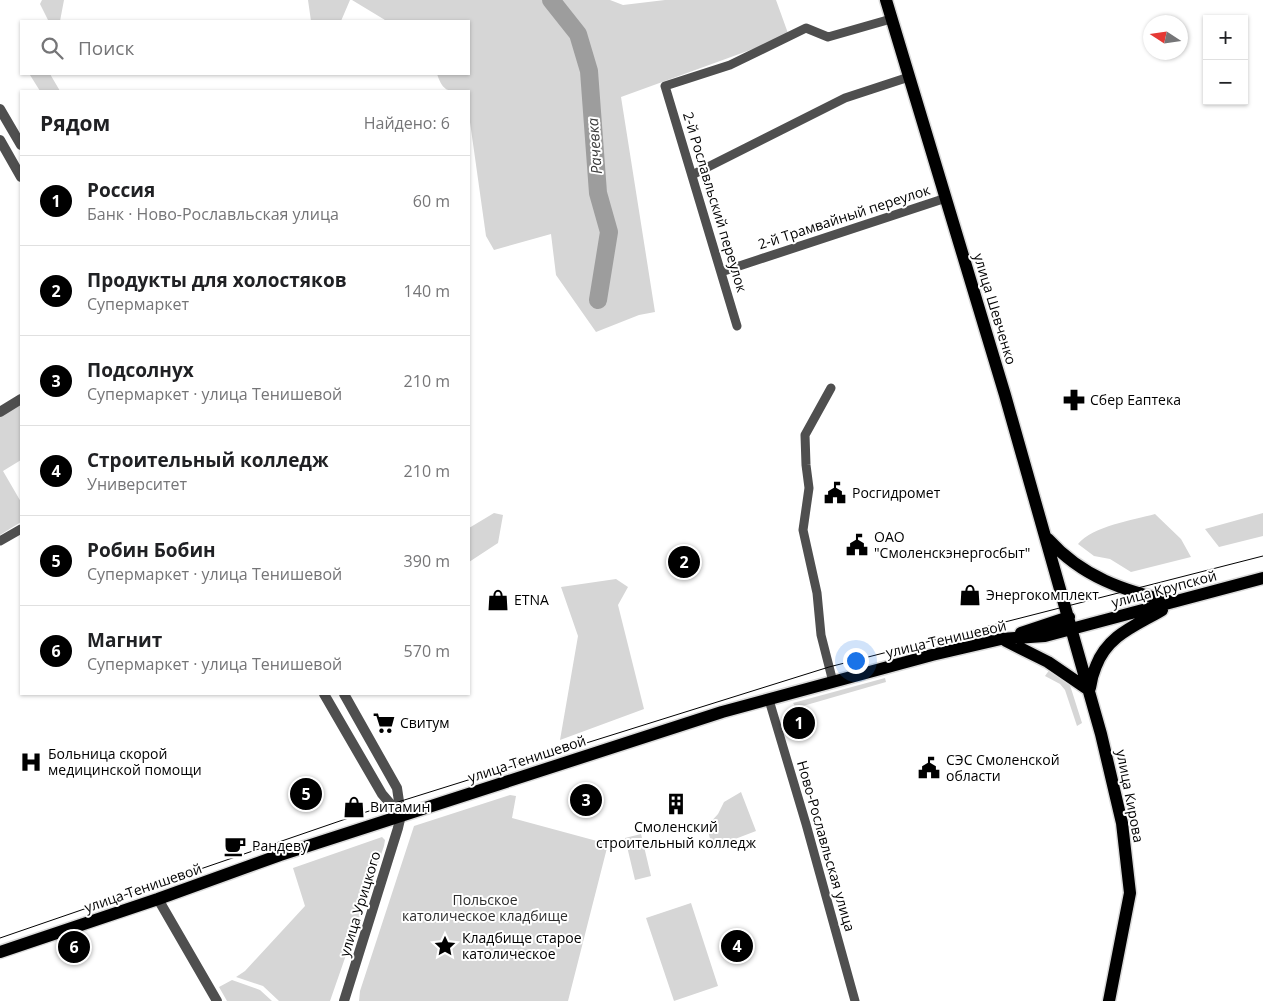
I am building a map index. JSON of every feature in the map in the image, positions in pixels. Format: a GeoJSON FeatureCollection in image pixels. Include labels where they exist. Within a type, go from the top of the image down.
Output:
{"type":"FeatureCollection","features":[{"type":"Feature","properties":{"kind":"main road","name":"улица Шевченко"},"geometry":{"type":"LineString","coordinates":[[886,0],[987,332],[1071,623]]}},
{"type":"Feature","properties":{"kind":"main road"},"geometry":{"type":"LineString","coordinates":[[1046,537],[1058,551],[1087,572],[1135,594],[1175,602]]}},
{"type":"Feature","properties":{"kind":"main road","name":"улица Крупской"},"geometry":{"type":"LineString","coordinates":[[1071,623],[1175,602],[1263,578]]}},
{"type":"Feature","properties":{"kind":"main road"},"geometry":{"type":"LineString","coordinates":[[1001,639],[1035,654],[1089,690],[1095,666],[1105,648],[1118,634],[1175,602]]}},
{"type":"Feature","properties":{"kind":"main road","name":"улица Тенишевой"},"geometry":{"type":"LineString","coordinates":[[0,952],[158,899],[280,855],[722,712],[932,655],[1001,639],[1045,636],[1071,623]]}},
{"type":"Feature","properties":{"kind":"main road","name":"улица Кирова"},"geometry":{"type":"LineString","coordinates":[[1071,623],[1101,734],[1122,823],[1130,893],[1109,1001]]}},
{"type":"Feature","properties":{"kind":"street","name":"2-й Рославльский переулок"},"geometry":{"type":"LineString","coordinates":[[738,326],[666,86],[730,65],[806,28],[828,37],[891,19]]}},
{"type":"Feature","properties":{"kind":"street"},"geometry":{"type":"LineString","coordinates":[[692,175],[845,98],[909,77]]}},
{"type":"Feature","properties":{"kind":"street"},"geometry":{"type":"LineString","coordinates":[[0,109],[20,143]]}},
{"type":"Feature","properties":{"kind":"street"},"geometry":{"type":"LineString","coordinates":[[0,140],[20,175]]}},
{"type":"Feature","properties":{"kind":"street","name":"2-й Трамвайный переулок"},"geometry":{"type":"LineString","coordinates":[[721,272],[946,198]]}},
{"type":"Feature","properties":{"kind":"street"},"geometry":{"type":"LineString","coordinates":[[831,388],[805,435],[809,488],[803,530],[817,593],[822,635],[833,682]]}},
{"type":"Feature","properties":{"kind":"street"},"geometry":{"type":"LineString","coordinates":[[0,410],[20,400]]}},
{"type":"Feature","properties":{"kind":"street"},"geometry":{"type":"LineString","coordinates":[[0,541],[20,530]]}},
{"type":"Feature","properties":{"kind":"street"},"geometry":{"type":"LineString","coordinates":[[325,695],[382,794],[401,815]]}},
{"type":"Feature","properties":{"kind":"street"},"geometry":{"type":"LineString","coordinates":[[345,695],[398,788],[401,815]]}},
{"type":"Feature","properties":{"kind":"street","name":"Ново-Рославльская улица"},"geometry":{"type":"LineString","coordinates":[[769,700],[806,824],[855,1001]]}},
{"type":"Feature","properties":{"kind":"street","name":"улица Урицкого"},"geometry":{"type":"LineString","coordinates":[[344,1001],[401,815]]}},
{"type":"Feature","properties":{"kind":"street"},"geometry":{"type":"LineString","coordinates":[[158,899],[217,1001]]}},
{"type":"Feature","properties":{"kind":"green space"},"geometry":{"type":"Polygon","coordinates":[[[42,0],[64,0],[60,20],[48,20],[40,4],[42,0]]]}},
{"type":"Feature","properties":{"kind":"green space"},"geometry":{"type":"Polygon","coordinates":[[[308,0],[350,0],[341,20],[311,20],[308,0]]]}},
{"type":"Feature","properties":{"kind":"green space"},"geometry":{"type":"Polygon","coordinates":[[[352,0],[610,0],[623,5],[665,0],[776,0],[789,36],[621,97],[655,312],[639,315],[596,332],[556,275],[551,234],[494,250],[486,236],[470,122],[470,90],[448,90],[442,85],[438,75],[470,75],[470,20],[385,20],[352,0]]]}},
{"type":"Feature","properties":{"kind":"green space"},"geometry":{"type":"Polygon","coordinates":[[[30,75],[51,75],[59,90],[39,90],[30,75]]]}},
{"type":"Feature","properties":{"kind":"green space"},"geometry":{"type":"Polygon","coordinates":[[[20,404],[20,461],[3,471],[20,500],[20,523],[0,535],[0,416],[20,404]]]}},
{"type":"Feature","properties":{"kind":"green space"},"geometry":{"type":"Polygon","coordinates":[[[494,513],[503,515],[498,543],[470,561],[470,527],[494,513]]]}},
{"type":"Feature","properties":{"kind":"green space"},"geometry":{"type":"Polygon","coordinates":[[[1263,513],[1263,536],[1219,547],[1205,529],[1263,513]]]}},
{"type":"Feature","properties":{"kind":"green space"},"geometry":{"type":"Polygon","coordinates":[[[1155,514],[1181,539],[1191,557],[1131,572],[1110,559],[1094,556],[1078,544],[1103,528],[1155,514]]]}},
{"type":"Feature","properties":{"kind":"green space"},"geometry":{"type":"Polygon","coordinates":[[[616,579],[628,587],[618,605],[644,709],[560,740],[578,636],[561,587],[616,579]]]}},
{"type":"Feature","properties":{"kind":"green space"},"geometry":{"type":"Polygon","coordinates":[[[1050,669],[1069,682],[1082,723],[1077,726],[1065,690],[1060,684],[1045,676],[1050,669]]]}},
{"type":"Feature","properties":{"kind":"green space"},"geometry":{"type":"Polygon","coordinates":[[[885,678],[886,682],[796,708],[793,703],[885,678]]]}},
{"type":"Feature","properties":{"kind":"green space"},"geometry":{"type":"Polygon","coordinates":[[[741,792],[756,831],[722,844],[711,843],[707,826],[718,814],[724,802],[741,792]]]}},
{"type":"Feature","properties":{"kind":"green space","name":"Польское католическое кладбище"},"geometry":{"type":"Polygon","coordinates":[[[510,795],[516,796],[512,818],[608,844],[568,1001],[359,1001],[360,991],[414,826],[510,795]]]}},
{"type":"Feature","properties":{"kind":"green space"},"geometry":{"type":"Polygon","coordinates":[[[641,834],[651,876],[635,880],[625,838],[641,834]]]}},
{"type":"Feature","properties":{"kind":"green space"},"geometry":{"type":"Polygon","coordinates":[[[382,837],[385,840],[384,846],[330,1001],[279,1001],[263,986],[236,977],[245,971],[305,906],[293,868],[382,837]]]}},
{"type":"Feature","properties":{"kind":"green space"},"geometry":{"type":"Polygon","coordinates":[[[691,903],[718,986],[674,1001],[646,918],[691,903]]]}},
{"type":"Feature","properties":{"kind":"green space"},"geometry":{"type":"Polygon","coordinates":[[[232,980],[260,990],[272,1001],[227,1001],[219,987],[232,980]]]}},
{"type":"Feature","properties":{"kind":"waterway","name":"Рачевка"},"geometry":{"type":"LineString","coordinates":[[551,0],[578,34],[589,71],[598,193],[609,232],[598,300]]}},
{"type":"Feature","properties":{"kind":"tram line"},"geometry":{"type":"LineString","coordinates":[[0,938],[366,812],[829,667],[1263,556]]}},
{"type":"Feature","properties":{"kind":"place","name":"Сбер Еаптека"},"geometry":{"type":"Point","coordinates":[1074,400]}},
{"type":"Feature","properties":{"kind":"place","name":"Росгидромет"},"geometry":{"type":"Point","coordinates":[835,493]}},
{"type":"Feature","properties":{"kind":"place","name":"ОАО \"Смоленскэнергосбыт\""},"geometry":{"type":"Point","coordinates":[857,545]}},
{"type":"Feature","properties":{"kind":"place","name":"Продукты для холостяков"},"geometry":{"type":"Point","coordinates":[684,562]}},
{"type":"Feature","properties":{"kind":"place","name":"Энергокомплект"},"geometry":{"type":"Point","coordinates":[970,595]}},
{"type":"Feature","properties":{"kind":"place","name":"ETNA"},"geometry":{"type":"Point","coordinates":[498,600]}},
{"type":"Feature","properties":{"kind":"place","name":"Свитум"},"geometry":{"type":"Point","coordinates":[384,723]}},
{"type":"Feature","properties":{"kind":"place","name":"Россия"},"geometry":{"type":"Point","coordinates":[799,723]}},
{"type":"Feature","properties":{"kind":"place","name":"Больница скорой медицинской помощи"},"geometry":{"type":"Point","coordinates":[31,762]}},
{"type":"Feature","properties":{"kind":"place","name":"СЭС Смоленской области"},"geometry":{"type":"Point","coordinates":[929,768]}},
{"type":"Feature","properties":{"kind":"place","name":"Робин Бобин"},"geometry":{"type":"Point","coordinates":[306,794]}},
{"type":"Feature","properties":{"kind":"place","name":"Подсолнух"},"geometry":{"type":"Point","coordinates":[586,800]}},
{"type":"Feature","properties":{"kind":"place","name":"Смоленский строительный колледж"},"geometry":{"type":"Point","coordinates":[676,804]}},
{"type":"Feature","properties":{"kind":"place","name":"Витамин"},"geometry":{"type":"Point","coordinates":[354,807]}},
{"type":"Feature","properties":{"kind":"place","name":"Рандеву"},"geometry":{"type":"Point","coordinates":[235,846]}},
{"type":"Feature","properties":{"kind":"place","name":"Кладбище старое католическое"},"geometry":{"type":"Point","coordinates":[445,946]}},
{"type":"Feature","properties":{"kind":"place","name":"Строительный колледж"},"geometry":{"type":"Point","coordinates":[737,946]}},
{"type":"Feature","properties":{"kind":"place","name":"Магнит"},"geometry":{"type":"Point","coordinates":[74,947]}}]}
